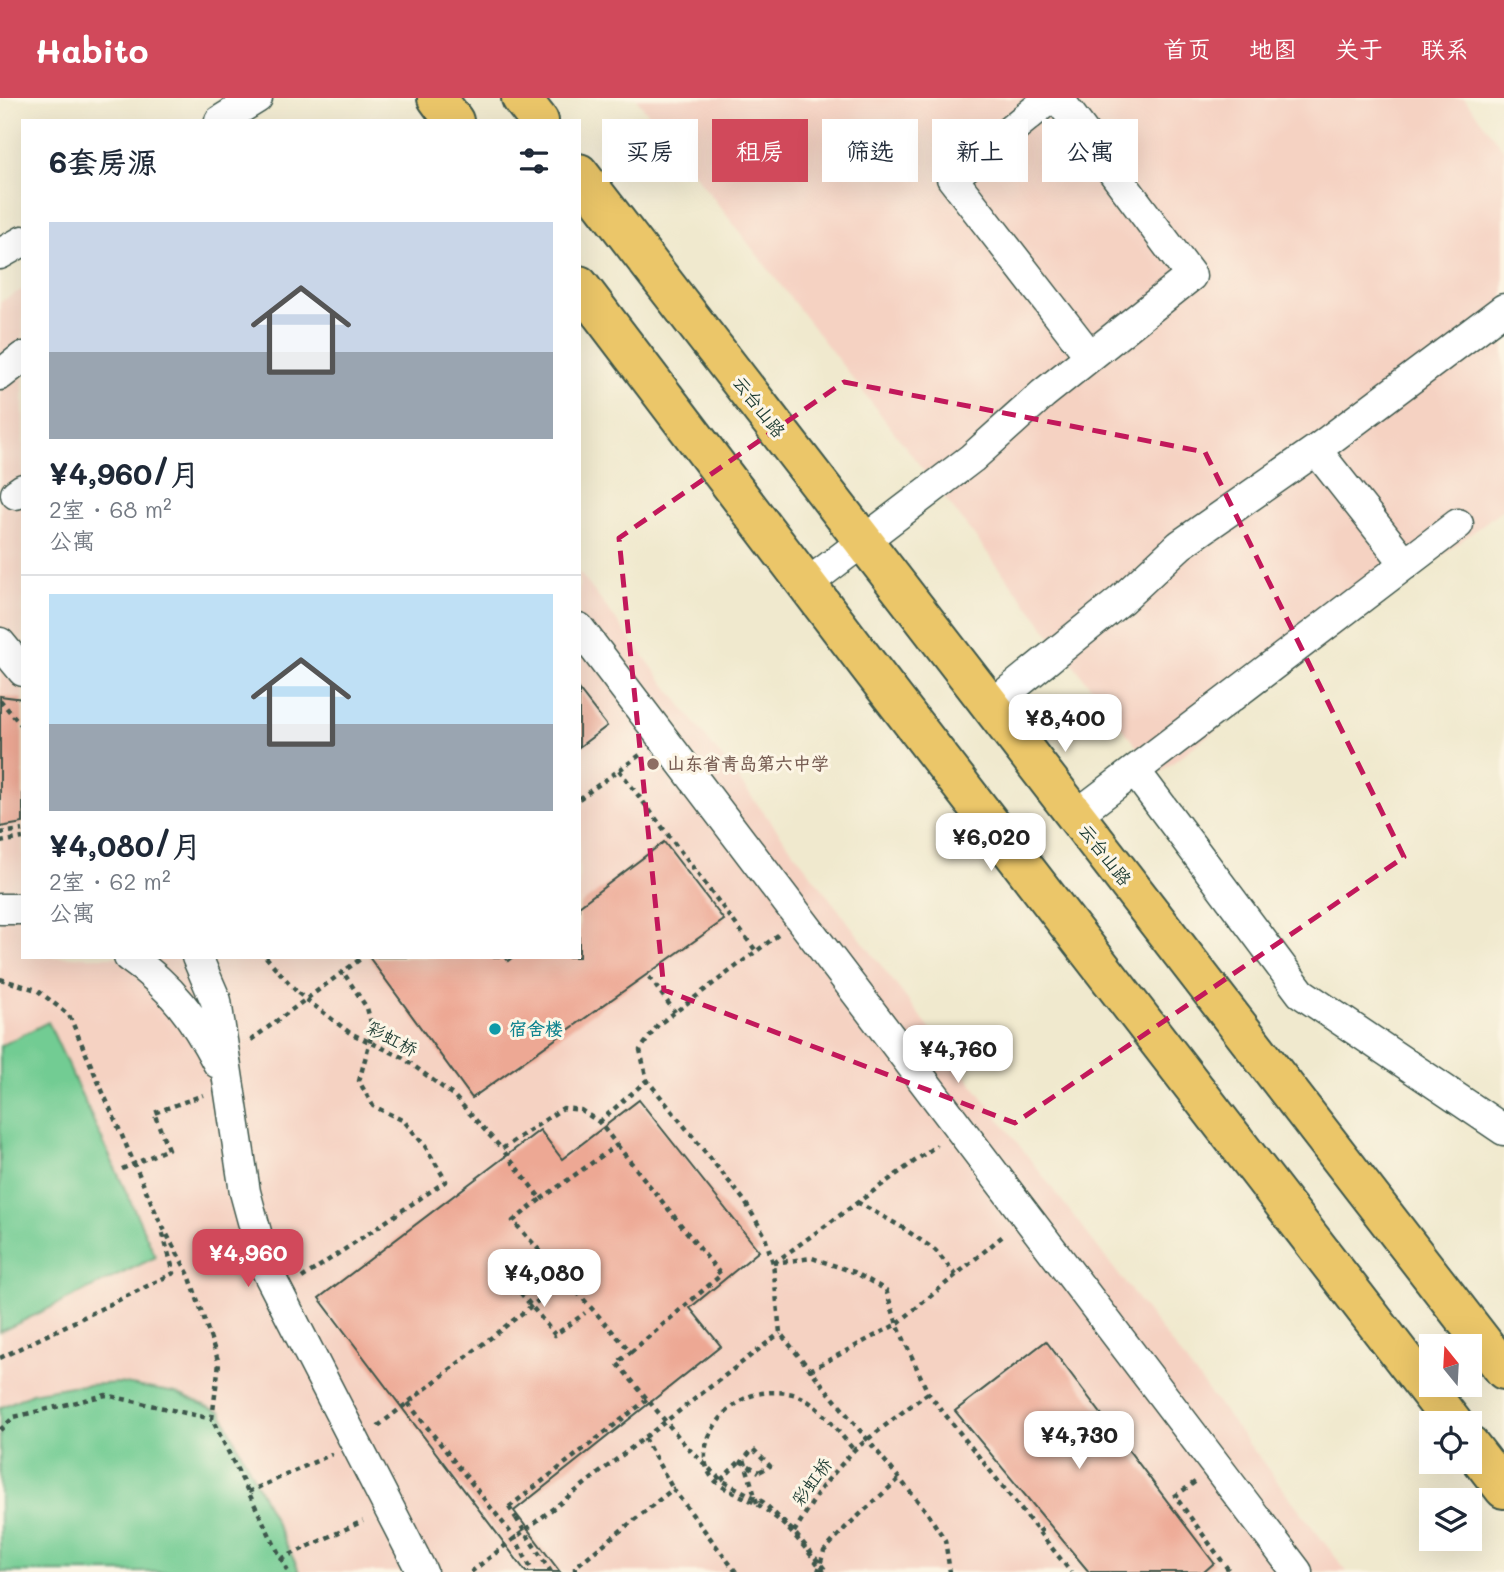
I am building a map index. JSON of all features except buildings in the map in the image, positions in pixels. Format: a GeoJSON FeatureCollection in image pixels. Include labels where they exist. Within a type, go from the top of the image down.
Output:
{"type":"FeatureCollection","features":[{"type":"Feature","properties":{"kind":"main road"},"geometry":{"type":"LineString","coordinates":[[437,98],[453,119]]}},
{"type":"Feature","properties":{"kind":"main road"},"geometry":{"type":"LineString","coordinates":[[521,98],[537,119]]}},
{"type":"Feature","properties":{"kind":"main road","name":"云台山路"},"geometry":{"type":"LineString","coordinates":[[581,176],[1504,1370]]}},
{"type":"Feature","properties":{"kind":"main road"},"geometry":{"type":"LineString","coordinates":[[581,288],[1444,1411]]}},
{"type":"Feature","properties":{"kind":"main road"},"geometry":{"type":"LineString","coordinates":[[1482,1461],[1504,1489]]}},
{"type":"Feature","properties":{"kind":"street"},"geometry":{"type":"LineString","coordinates":[[223,119],[257,98]]}},
{"type":"Feature","properties":{"kind":"street"},"geometry":{"type":"LineString","coordinates":[[1050,98],[952,178],[1090,356]]}},
{"type":"Feature","properties":{"kind":"street"},"geometry":{"type":"LineString","coordinates":[[807,584],[971,458],[1043,394],[1191,276],[1058,98]]}},
{"type":"Feature","properties":{"kind":"street"},"geometry":{"type":"LineString","coordinates":[[0,254],[21,242]]}},
{"type":"Feature","properties":{"kind":"street"},"geometry":{"type":"LineString","coordinates":[[990,706],[1121,600],[1180,545],[1316,450],[1504,310]]}},
{"type":"Feature","properties":{"kind":"street"},"geometry":{"type":"LineString","coordinates":[[0,375],[21,359]]}},
{"type":"Feature","properties":{"kind":"street"},"geometry":{"type":"LineString","coordinates":[[1316,450],[1406,564]]}},
{"type":"Feature","properties":{"kind":"street"},"geometry":{"type":"LineString","coordinates":[[1075,816],[1458,524]]}},
{"type":"Feature","properties":{"kind":"street"},"geometry":{"type":"LineString","coordinates":[[581,631],[1297,1572]]}},
{"type":"Feature","properties":{"kind":"street"},"geometry":{"type":"LineString","coordinates":[[0,643],[21,669]]}},
{"type":"Feature","properties":{"kind":"street"},"geometry":{"type":"LineString","coordinates":[[1135,771],[1301,993],[1504,1130]]}},
{"type":"Feature","properties":{"kind":"street"},"geometry":{"type":"LineString","coordinates":[[0,909],[21,909]]}},
{"type":"Feature","properties":{"kind":"street"},"geometry":{"type":"LineString","coordinates":[[132,959],[176,996],[227,1072]]}},
{"type":"Feature","properties":{"kind":"street"},"geometry":{"type":"LineString","coordinates":[[198,959],[216,1001],[245,1192],[266,1269],[422,1572]]}},
{"type":"Feature","properties":{"kind":"path"},"geometry":{"type":"LineString","coordinates":[[0,700],[21,725]]}},
{"type":"Feature","properties":{"kind":"path"},"geometry":{"type":"LineString","coordinates":[[581,798],[663,738]]}},
{"type":"Feature","properties":{"kind":"path"},"geometry":{"type":"LineString","coordinates":[[620,770],[756,951]]}},
{"type":"Feature","properties":{"kind":"path"},"geometry":{"type":"LineString","coordinates":[[0,833],[21,830]]}},
{"type":"Feature","properties":{"kind":"path"},"geometry":{"type":"LineString","coordinates":[[0,842],[21,838]]}},
{"type":"Feature","properties":{"kind":"path"},"geometry":{"type":"LineString","coordinates":[[800,919],[658,1025],[640,1050],[647,1080],[744,1200],[764,1234],[773,1263],[780,1333],[926,1511],[945,1540],[950,1572]]}},
{"type":"Feature","properties":{"kind":"path","name":"彩虹桥"},"geometry":{"type":"LineString","coordinates":[[268,959],[298,993],[350,1033],[402,1057],[454,1096],[502,1149],[541,1199]]}},
{"type":"Feature","properties":{"kind":"path"},"geometry":{"type":"LineString","coordinates":[[122,1169],[168,1149],[154,1113],[227,1072],[360,959]]}},
{"type":"Feature","properties":{"kind":"path"},"geometry":{"type":"LineString","coordinates":[[278,1294],[446,1181],[425,1146],[404,1121],[373,1106],[359,1081],[373,1030],[366,1009],[343,972]]}},
{"type":"Feature","properties":{"kind":"path"},"geometry":{"type":"LineString","coordinates":[[649,977],[675,1012]]}},
{"type":"Feature","properties":{"kind":"path"},"geometry":{"type":"LineString","coordinates":[[0,979],[37,990],[69,1015],[159,1220],[189,1275],[219,1363],[212,1419],[288,1572]]}},
{"type":"Feature","properties":{"kind":"path"},"geometry":{"type":"LineString","coordinates":[[598,1122],[647,1080]]}},
{"type":"Feature","properties":{"kind":"path"},"geometry":{"type":"LineString","coordinates":[[502,1149],[563,1108],[580,1110],[598,1122],[617,1145],[721,1275],[631,1352],[563,1281],[513,1221],[617,1145]]}},
{"type":"Feature","properties":{"kind":"path"},"geometry":{"type":"LineString","coordinates":[[773,1263],[959,1128]]}},
{"type":"Feature","properties":{"kind":"path"},"geometry":{"type":"LineString","coordinates":[[857,1202],[901,1226],[935,1250],[956,1275]]}},
{"type":"Feature","properties":{"kind":"path"},"geometry":{"type":"LineString","coordinates":[[810,1370],[897,1324],[1026,1217]]}},
{"type":"Feature","properties":{"kind":"path"},"geometry":{"type":"LineString","coordinates":[[0,1357],[174,1273],[159,1220]]}},
{"type":"Feature","properties":{"kind":"path"},"geometry":{"type":"LineString","coordinates":[[773,1263],[812,1258],[854,1272],[886,1290],[897,1324],[928,1394],[1071,1572]]}},
{"type":"Feature","properties":{"kind":"path"},"geometry":{"type":"LineString","coordinates":[[538,1259],[511,1281],[555,1335],[585,1313]]}},
{"type":"Feature","properties":{"kind":"path"},"geometry":{"type":"LineString","coordinates":[[248,1492],[355,1444],[563,1281]]}},
{"type":"Feature","properties":{"kind":"path"},"geometry":{"type":"LineString","coordinates":[[471,1572],[780,1333]]}},
{"type":"Feature","properties":{"kind":"path","name":"彩虹桥"},"geometry":{"type":"LineString","coordinates":[[631,1352],[618,1363],[686,1446],[721,1480],[763,1502],[794,1532],[826,1572]]}},
{"type":"Feature","properties":{"kind":"path","name":"彩虹桥"},"geometry":{"type":"LineString","coordinates":[[794,1532],[757,1504],[725,1489],[711,1475],[705,1455],[708,1435],[728,1411],[748,1396],[772,1392],[799,1395],[819,1410],[854,1450]]}},
{"type":"Feature","properties":{"kind":"path","name":"彩虹桥"},"geometry":{"type":"LineString","coordinates":[[794,1532],[822,1487],[854,1450],[928,1394]]}},
{"type":"Feature","properties":{"kind":"path"},"geometry":{"type":"LineString","coordinates":[[0,1430],[14,1417],[106,1395],[212,1419]]}},
{"type":"Feature","properties":{"kind":"path"},"geometry":{"type":"LineString","coordinates":[[551,1572],[509,1507],[648,1399]]}},
{"type":"Feature","properties":{"kind":"path"},"geometry":{"type":"LineString","coordinates":[[408,1403],[515,1538],[533,1572]]}},
{"type":"Feature","properties":{"kind":"path"},"geometry":{"type":"LineString","coordinates":[[644,1438],[673,1489],[736,1572]]}},
{"type":"Feature","properties":{"kind":"path"},"geometry":{"type":"LineString","coordinates":[[721,1480],[740,1461],[760,1472],[770,1466],[753,1449],[744,1459],[757,1504]]}},
{"type":"Feature","properties":{"kind":"path"},"geometry":{"type":"LineString","coordinates":[[819,1569],[824,1551],[845,1528],[900,1479]]}},
{"type":"Feature","properties":{"kind":"path"},"geometry":{"type":"LineString","coordinates":[[575,1572],[575,1567],[673,1489]]}},
{"type":"Feature","properties":{"kind":"path"},"geometry":{"type":"LineString","coordinates":[[1175,1496],[1230,1572]]}},
{"type":"Feature","properties":{"kind":"path"},"geometry":{"type":"LineString","coordinates":[[281,1559],[389,1509]]}},
{"type":"Feature","properties":{"kind":"path"},"geometry":{"type":"LineString","coordinates":[[1039,1532],[1047,1526]]}},
{"type":"Feature","properties":{"kind":"path"},"geometry":{"type":"LineString","coordinates":[[794,1532],[819,1569],[826,1572]]}},
{"type":"Feature","properties":{"kind":"highlighted area"},"geometry":{"type":"Polygon","coordinates":[[[844,382],[1205,452],[1404,857],[1015,1123],[664,990],[619,538],[844,382]]]}},
{"type":"Feature","properties":{"kind":"shaded area"},"geometry":{"type":"Polygon","coordinates":[[[636,98],[1464,98],[1504,150],[1504,508],[1158,774],[698,178],[698,119],[652,119],[636,98]]]}},
{"type":"Feature","properties":{"kind":"shaded area","name":"山东省青岛第六中学"},"geometry":{"type":"Polygon","coordinates":[[[21,290],[21,959],[581,959],[581,575],[1347,1572],[0,1572],[0,302],[21,290]]]}},
{"type":"Feature","properties":{"kind":"green space"},"geometry":{"type":"Polygon","coordinates":[[[48,1022],[156,1257],[0,1332],[0,1046],[48,1022]]]}},
{"type":"Feature","properties":{"kind":"green space"},"geometry":{"type":"Polygon","coordinates":[[[119,1383],[176,1393],[221,1412],[300,1572],[0,1572],[0,1408],[32,1393],[71,1386],[119,1383]]]}},
{"type":"Feature","properties":{"kind":"place","name":"山东省青岛第六中学"},"geometry":{"type":"Point","coordinates":[653,764]}},
{"type":"Feature","properties":{"kind":"place","name":"宿舍楼"},"geometry":{"type":"Point","coordinates":[495,1029]}}]}
